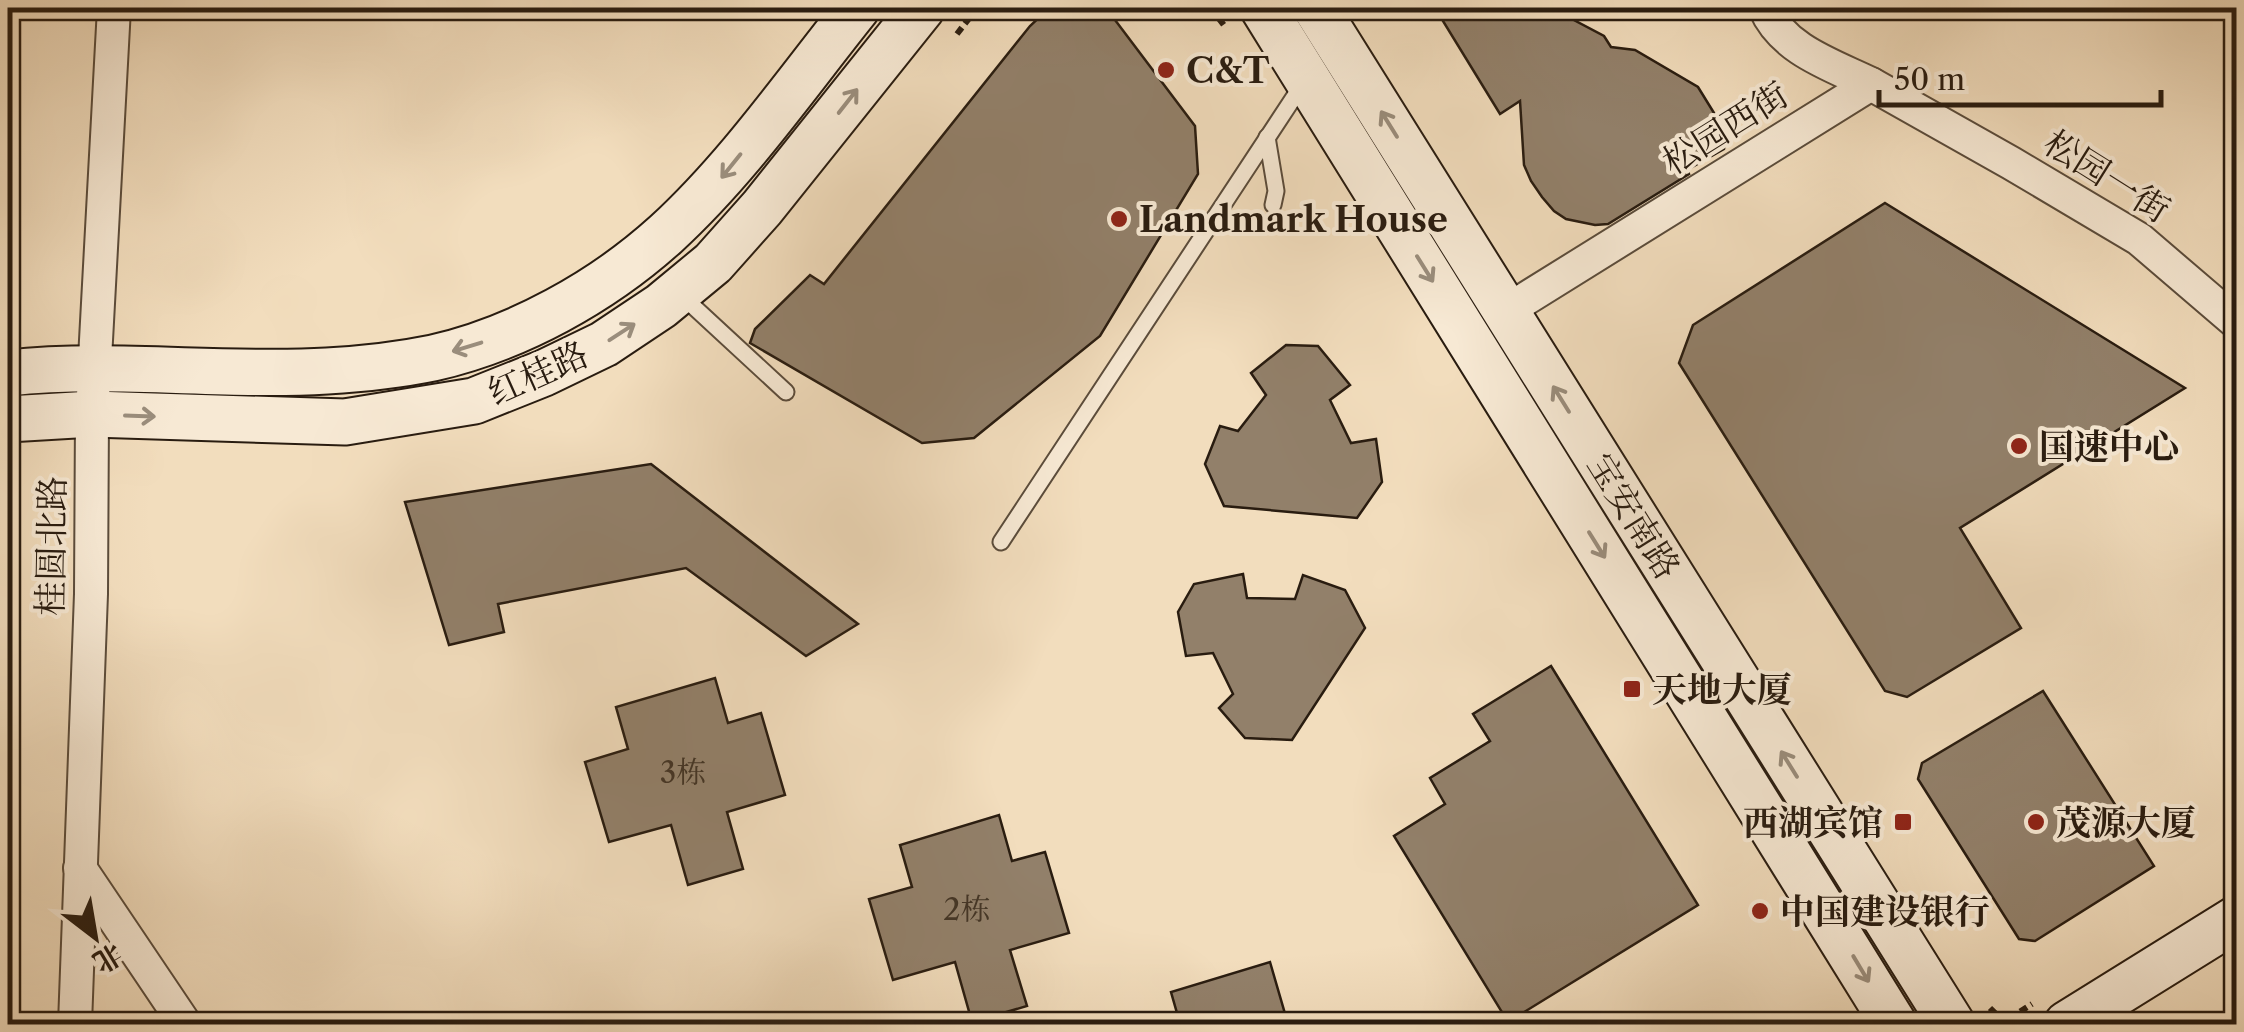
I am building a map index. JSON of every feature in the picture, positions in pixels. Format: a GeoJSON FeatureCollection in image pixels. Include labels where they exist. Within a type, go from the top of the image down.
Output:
{"type":"FeatureCollection","features":[{"type":"Feature","properties":{"kind":"street","name":"桂圆北路"},"geometry":{"type":"LineString","coordinates":[[75,1024],[92,594],[92,414],[114,8]]}},
{"type":"Feature","properties":{"kind":"street","name":"红桂路"},"geometry":{"type":"LineString","coordinates":[[8,373],[94,368],[326,371],[433,358],[542,318],[613,276],[665,235],[720,180],[857,8]]}},
{"type":"Feature","properties":{"kind":"street","name":"红桂路"},"geometry":{"type":"LineString","coordinates":[[8,419],[92,414],[345,422],[474,401],[544,373],[604,344],[661,306],[713,263],[762,208],[922,8]]}},
{"type":"Feature","properties":{"kind":"street","name":"宝安南路"},"geometry":{"type":"LineString","coordinates":[[1263,8],[1894,1024]]}},
{"type":"Feature","properties":{"kind":"street","name":"宝安南路"},"geometry":{"type":"LineString","coordinates":[[1316,8],[1952,1024]]}},
{"type":"Feature","properties":{"kind":"street","name":"松园西街"},"geometry":{"type":"LineString","coordinates":[[1765,8],[1773,24],[1793,44],[1871,84]]}},
{"type":"Feature","properties":{"kind":"street","name":"松园西街"},"geometry":{"type":"LineString","coordinates":[[1506,311],[1871,84]]}},
{"type":"Feature","properties":{"kind":"street","name":"松园一街"},"geometry":{"type":"LineString","coordinates":[[1871,84],[2139,239],[2236,322]]}},
{"type":"Feature","properties":{"kind":"street"},"geometry":{"type":"LineString","coordinates":[[80,868],[185,1024]]}},
{"type":"Feature","properties":{"kind":"street"},"geometry":{"type":"LineString","coordinates":[[2067,1024],[2236,919]]}},
{"type":"Feature","properties":{"kind":"lane"},"geometry":{"type":"LineString","coordinates":[[1001,542],[1307,78]]}},
{"type":"Feature","properties":{"kind":"lane"},"geometry":{"type":"LineString","coordinates":[[1267,137],[1276,191],[1273,205]]}},
{"type":"Feature","properties":{"kind":"lane"},"geometry":{"type":"LineString","coordinates":[[678,292],[786,392]]}},
{"type":"Feature","properties":{"kind":"building"},"geometry":{"type":"Polygon","coordinates":[[[1049,8],[1106,8],[1195,126],[1198,174],[1100,336],[974,438],[922,443],[750,343],[755,329],[810,275],[824,284],[1030,26],[1049,8]]]}},
{"type":"Feature","properties":{"kind":"building"},"geometry":{"type":"Polygon","coordinates":[[[1435,8],[1551,8],[1604,36],[1611,47],[1635,50],[1698,87],[1727,134],[1724,149],[1608,224],[1566,219],[1542,197],[1524,165],[1520,101],[1500,114],[1435,8]]]}},
{"type":"Feature","properties":{"kind":"building"},"geometry":{"type":"Polygon","coordinates":[[[1885,203],[2185,388],[1960,528],[2021,628],[1907,697],[1885,691],[1679,363],[1693,325],[1885,203]]]}},
{"type":"Feature","properties":{"kind":"building"},"geometry":{"type":"Polygon","coordinates":[[[1286,345],[1318,346],[1350,385],[1330,400],[1351,443],[1376,439],[1382,482],[1357,518],[1224,506],[1205,464],[1220,426],[1238,431],[1266,395],[1251,373],[1286,345]]]}},
{"type":"Feature","properties":{"kind":"building"},"geometry":{"type":"Polygon","coordinates":[[[651,464],[858,624],[806,656],[686,568],[498,604],[504,632],[449,645],[405,502],[651,464]]]}},
{"type":"Feature","properties":{"kind":"building"},"geometry":{"type":"Polygon","coordinates":[[[1243,574],[1247,598],[1295,599],[1303,575],[1345,590],[1365,628],[1292,740],[1245,738],[1219,708],[1233,694],[1213,653],[1186,656],[1178,612],[1194,584],[1243,574]]]}},
{"type":"Feature","properties":{"kind":"building"},"geometry":{"type":"Polygon","coordinates":[[[1551,666],[1698,905],[1508,1022],[1394,836],[1445,804],[1430,778],[1490,741],[1473,714],[1551,666]]]}},
{"type":"Feature","properties":{"kind":"building"},"geometry":{"type":"Polygon","coordinates":[[[715,678],[728,723],[761,713],[785,795],[727,812],[743,869],[688,885],[671,825],[609,842],[585,762],[628,749],[616,707],[715,678]]]}},
{"type":"Feature","properties":{"kind":"building","name":"茂源大厦"},"geometry":{"type":"Polygon","coordinates":[[[2043,691],[2154,866],[2035,941],[2019,939],[1918,779],[1922,763],[2043,691]]]}},
{"type":"Feature","properties":{"kind":"building"},"geometry":{"type":"Polygon","coordinates":[[[999,815],[1012,861],[1045,852],[1069,933],[1010,950],[1027,1006],[972,1022],[955,962],[893,980],[869,899],[912,887],[900,845],[999,815]]]}},
{"type":"Feature","properties":{"kind":"building"},"geometry":{"type":"Polygon","coordinates":[[[1270,962],[1288,1024],[1193,1024],[1191,1016],[1179,1020],[1171,992],[1270,962]]]}},
{"type":"Feature","properties":{"kind":"place","name":"C&T"},"geometry":{"type":"Point","coordinates":[1166,70]}},
{"type":"Feature","properties":{"kind":"place","name":"Landmark House"},"geometry":{"type":"Point","coordinates":[1119,219]}},
{"type":"Feature","properties":{"kind":"place","name":"国速中心"},"geometry":{"type":"Point","coordinates":[2019,446]}},
{"type":"Feature","properties":{"kind":"place","name":"天地大厦"},"geometry":{"type":"Point","coordinates":[1632,689]}},
{"type":"Feature","properties":{"kind":"place","name":"西湖宾馆"},"geometry":{"type":"Point","coordinates":[1903,822]}},
{"type":"Feature","properties":{"kind":"place","name":"茂源大厦"},"geometry":{"type":"Point","coordinates":[2036,822]}},
{"type":"Feature","properties":{"kind":"place","name":"中国建设银行"},"geometry":{"type":"Point","coordinates":[1760,911]}}]}
